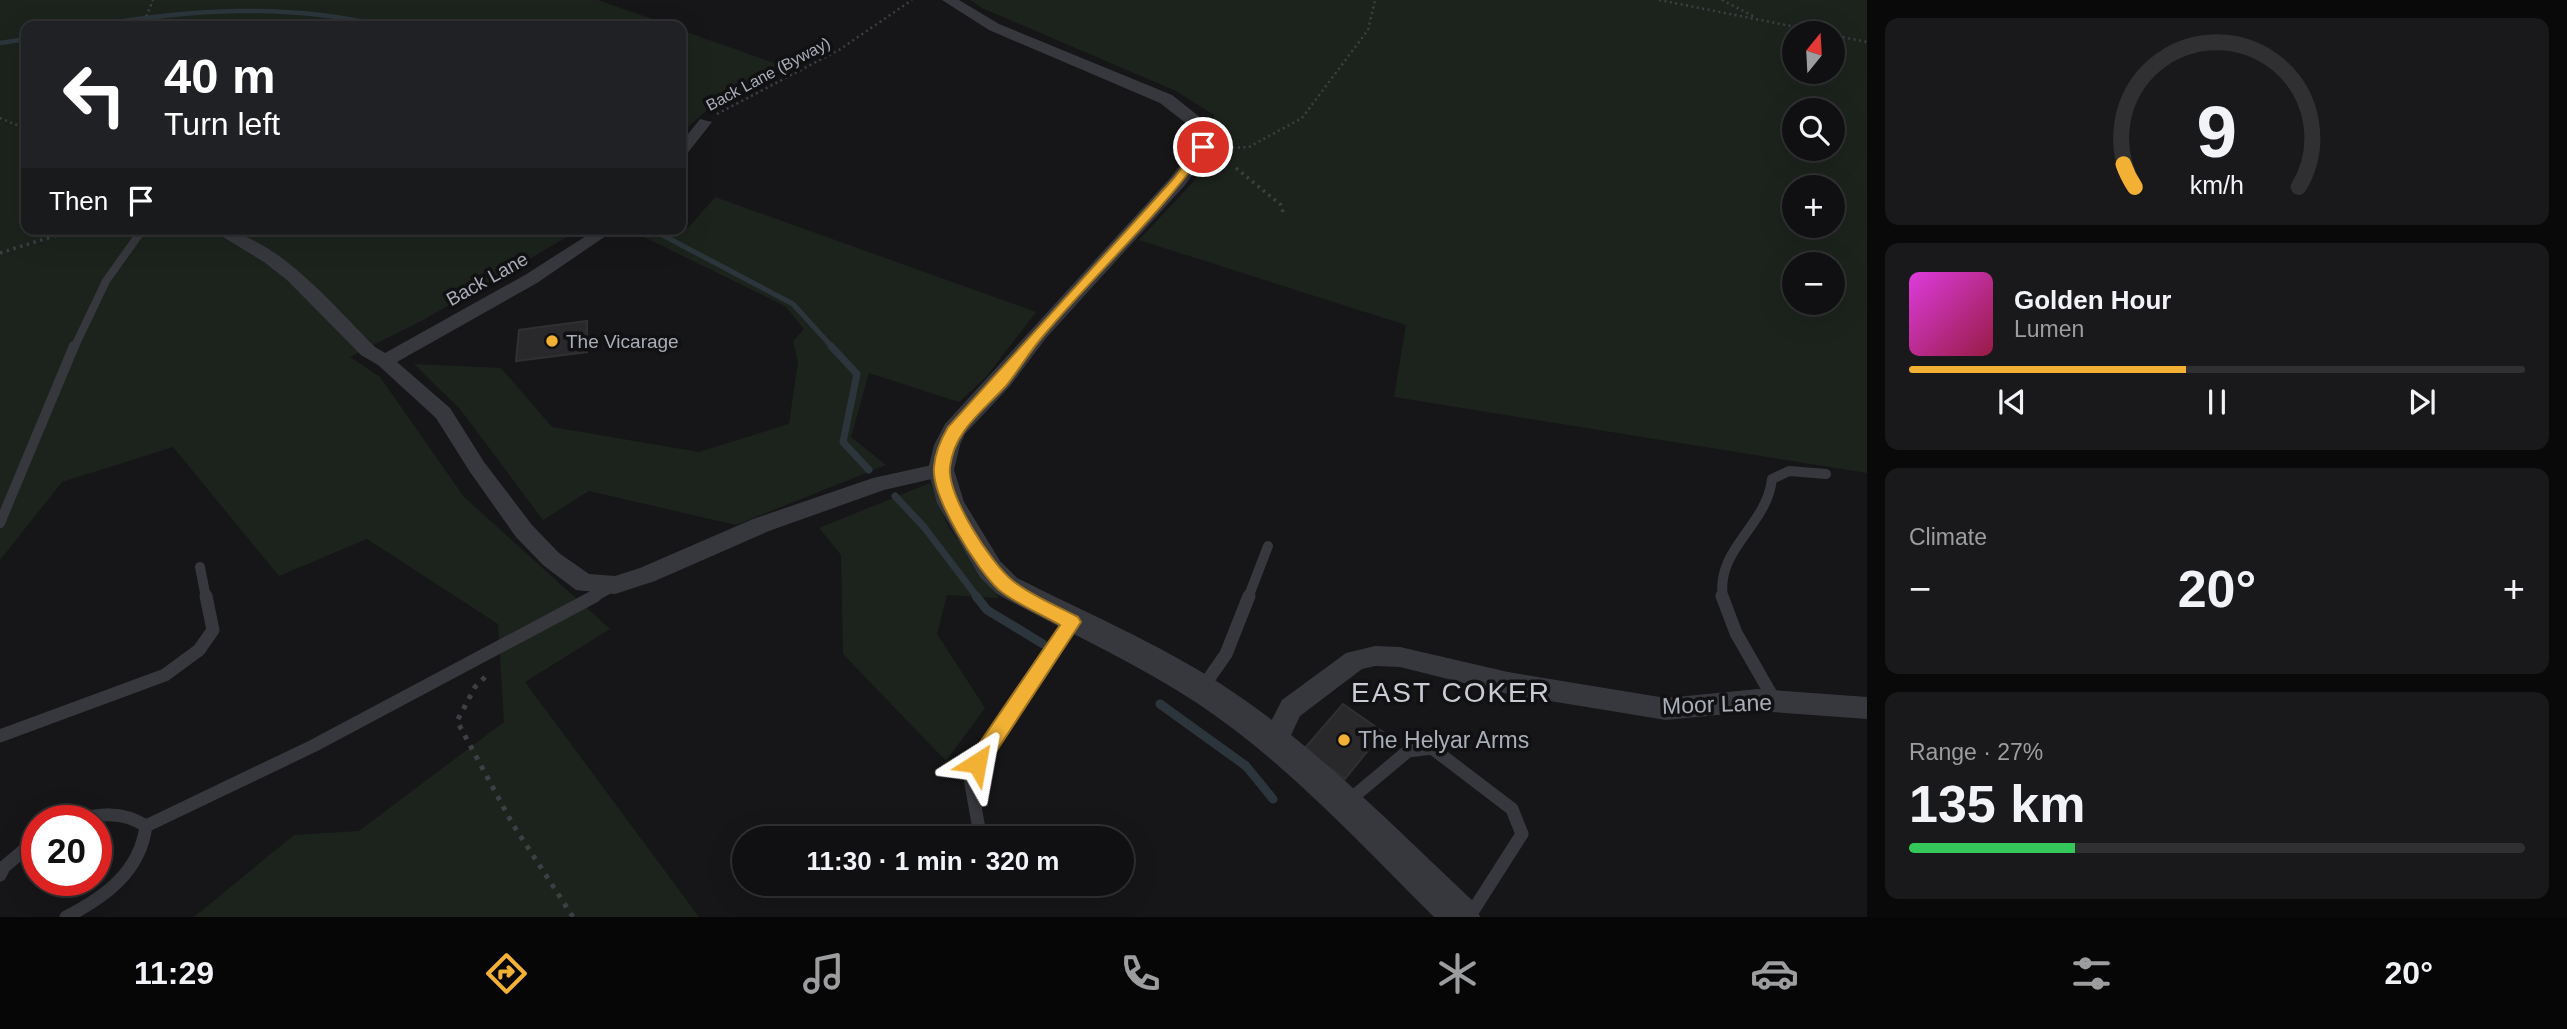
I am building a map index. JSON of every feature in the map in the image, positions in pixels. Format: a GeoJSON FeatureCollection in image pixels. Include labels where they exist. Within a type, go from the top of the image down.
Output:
{"type":"FeatureCollection","features":[{"type":"Feature","properties":{"kind":"street"},"geometry":{"type":"LineString","coordinates":[[948,0],[994,27],[1166,99],[1195,122],[1208,155],[1038,333],[1001,382],[954,430],[942,470],[951,503],[990,569],[1007,586],[1201,690],[1273,743],[1345,804],[1461,917]]}},
{"type":"Feature","properties":{"kind":"street"},"geometry":{"type":"LineString","coordinates":[[686,146],[705,122]]}},
{"type":"Feature","properties":{"kind":"street"},"geometry":{"type":"LineString","coordinates":[[228,235],[278,264],[320,300],[368,351],[385,361],[443,413],[477,467],[524,531],[551,559],[584,583],[615,585],[647,575],[761,525],[881,483],[942,470]]}},
{"type":"Feature","properties":{"kind":"street","name":"Back Lane"},"geometry":{"type":"LineString","coordinates":[[385,361],[531,279],[599,235]]}},
{"type":"Feature","properties":{"kind":"street","name":"Moor Lane"},"geometry":{"type":"LineString","coordinates":[[1273,743],[1291,708],[1355,660],[1375,656],[1400,657],[1508,682],[1666,709],[1775,701],[1867,708]]}},
{"type":"Feature","properties":{"kind":"lane"},"geometry":{"type":"LineString","coordinates":[[0,523],[19,469],[88,317],[137,235]]}},
{"type":"Feature","properties":{"kind":"lane"},"geometry":{"type":"LineString","coordinates":[[1775,701],[1733,627],[1724,603],[1721,584],[1724,563],[1768,506],[1772,479],[1789,471],[1826,474]]}},
{"type":"Feature","properties":{"kind":"lane"},"geometry":{"type":"LineString","coordinates":[[1201,690],[1226,654],[1268,546]]}},
{"type":"Feature","properties":{"kind":"lane"},"geometry":{"type":"LineString","coordinates":[[0,736],[165,675],[200,650],[213,630],[201,567]]}},
{"type":"Feature","properties":{"kind":"lane"},"geometry":{"type":"LineString","coordinates":[[146,826],[313,746],[615,585]]}},
{"type":"Feature","properties":{"kind":"lane"},"geometry":{"type":"LineString","coordinates":[[978,826],[970,778],[1072,622]]}},
{"type":"Feature","properties":{"kind":"lane"},"geometry":{"type":"LineString","coordinates":[[1345,804],[1408,751],[1432,748],[1511,809],[1522,834],[1469,917]]}},
{"type":"Feature","properties":{"kind":"lane"},"geometry":{"type":"LineString","coordinates":[[112,813],[132,816],[146,826]]}},
{"type":"Feature","properties":{"kind":"lane"},"geometry":{"type":"LineString","coordinates":[[66,917],[90,906],[126,874],[139,857],[146,841],[146,826]]}},
{"type":"Feature","properties":{"kind":"lane"},"geometry":{"type":"LineString","coordinates":[[0,875],[4,867],[21,853]]}},
{"type":"Feature","properties":{"kind":"path"},"geometry":{"type":"LineString","coordinates":[[149,21],[146,17],[153,0]]}},
{"type":"Feature","properties":{"kind":"path","name":"Back Lane (Byway)"},"geometry":{"type":"LineString","coordinates":[[705,122],[734,103],[792,77],[839,50],[912,0]]}},
{"type":"Feature","properties":{"kind":"path"},"geometry":{"type":"LineString","coordinates":[[1208,155],[1249,147],[1302,118],[1368,30],[1375,0]]}},
{"type":"Feature","properties":{"kind":"path"},"geometry":{"type":"LineString","coordinates":[[1659,0],[1782,24]]}},
{"type":"Feature","properties":{"kind":"path"},"geometry":{"type":"LineString","coordinates":[[1722,0],[1761,20]]}},
{"type":"Feature","properties":{"kind":"path"},"geometry":{"type":"LineString","coordinates":[[1845,38],[1867,42]]}},
{"type":"Feature","properties":{"kind":"path"},"geometry":{"type":"LineString","coordinates":[[0,118],[21,127]]}},
{"type":"Feature","properties":{"kind":"path"},"geometry":{"type":"LineString","coordinates":[[1208,155],[1238,169],[1260,186],[1281,205],[1284,216]]}},
{"type":"Feature","properties":{"kind":"path"},"geometry":{"type":"LineString","coordinates":[[0,253],[57,235]]}},
{"type":"Feature","properties":{"kind":"path"},"geometry":{"type":"LineString","coordinates":[[491,670],[475,687],[457,721],[512,823],[573,917]]}},
{"type":"Feature","properties":{"kind":"shaded area"},"geometry":{"type":"Polygon","coordinates":[[[0,0],[598,0],[658,21],[21,21],[21,235],[571,235],[425,319],[350,357],[380,377],[464,497],[610,629],[525,682],[699,917],[194,917],[294,835],[359,831],[504,722],[498,624],[367,539],[279,576],[173,447],[62,482],[0,560],[0,0]]]}},
{"type":"Feature","properties":{"kind":"shaded area"},"geometry":{"type":"Polygon","coordinates":[[[970,0],[1867,0],[1867,473],[1394,397],[1406,325],[1139,240],[1209,165],[1219,165],[1224,160],[1220,151],[1233,150],[1214,144],[1214,115],[1176,91],[982,8],[970,0]]]}},
{"type":"Feature","properties":{"kind":"shaded area"},"geometry":{"type":"Polygon","coordinates":[[[686,32],[785,67],[707,110],[686,129],[686,32]]]}},
{"type":"Feature","properties":{"kind":"shaded area"},"geometry":{"type":"Polygon","coordinates":[[[715,197],[1036,312],[986,377],[959,402],[869,373],[851,437],[886,465],[736,525],[589,491],[543,520],[460,409],[414,364],[501,368],[552,427],[699,452],[789,424],[798,362],[793,341],[804,329],[785,306],[640,235],[686,235],[686,227],[715,197]]]}},
{"type":"Feature","properties":{"kind":"shaded area"},"geometry":{"type":"Polygon","coordinates":[[[930,483],[948,526],[999,598],[947,595],[937,634],[985,708],[946,761],[843,654],[841,555],[819,528],[930,483]]]}},
{"type":"Feature","properties":{"kind":"building","name":"The Vicarage"},"geometry":{"type":"Polygon","coordinates":[[[587,321],[587,352],[516,361],[519,330],[587,321]]]}},
{"type":"Feature","properties":{"kind":"building","name":"The Helyar Arms"},"geometry":{"type":"Polygon","coordinates":[[[1343,704],[1383,732],[1345,779],[1304,749],[1343,704]]]}},
{"type":"Feature","properties":{"kind":"waterway"},"geometry":{"type":"LineString","coordinates":[[124,21],[202,12],[238,11],[311,14],[358,21]]}},
{"type":"Feature","properties":{"kind":"waterway"},"geometry":{"type":"LineString","coordinates":[[0,43],[21,40]]}},
{"type":"Feature","properties":{"kind":"waterway"},"geometry":{"type":"LineString","coordinates":[[662,235],[793,304],[833,348]]}},
{"type":"Feature","properties":{"kind":"waterway"},"geometry":{"type":"LineString","coordinates":[[831,346],[857,374],[843,442],[869,470]]}},
{"type":"Feature","properties":{"kind":"waterway"},"geometry":{"type":"LineString","coordinates":[[895,496],[924,527],[978,598]]}},
{"type":"Feature","properties":{"kind":"waterway"},"geometry":{"type":"LineString","coordinates":[[976,596],[987,610],[1043,644]]}},
{"type":"Feature","properties":{"kind":"waterway"},"geometry":{"type":"LineString","coordinates":[[1160,704],[1246,766],[1273,799]]}},
{"type":"Feature","properties":{"kind":"place","name":"The Vicarage"},"geometry":{"type":"Point","coordinates":[552,341]}},
{"type":"Feature","properties":{"kind":"place","name":"The Helyar Arms"},"geometry":{"type":"Point","coordinates":[1344,740]}},
{"type":"Feature","properties":{"kind":"district","name":"EAST COKER"},"geometry":{"type":"Point","coordinates":[1451,692]}},
{"type":"Feature","properties":{"kind":"route"},"geometry":{"type":"LineString","coordinates":[[977,763],[1072,622],[1007,586],[990,569],[951,503],[942,470],[947,445],[954,430],[1001,382],[1038,333],[1178,181],[1203,147]]}}]}
